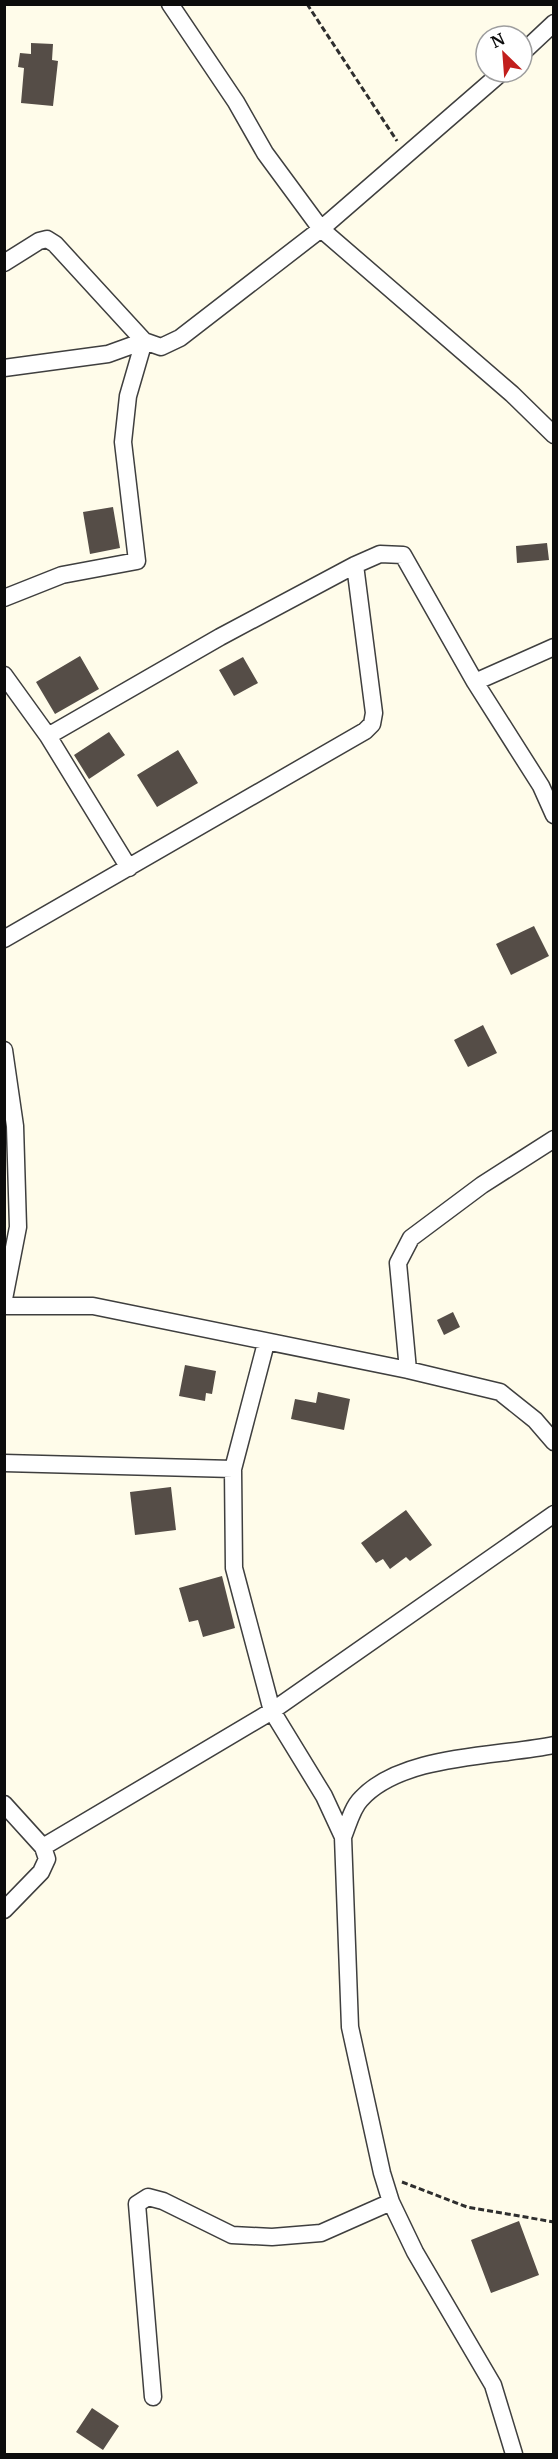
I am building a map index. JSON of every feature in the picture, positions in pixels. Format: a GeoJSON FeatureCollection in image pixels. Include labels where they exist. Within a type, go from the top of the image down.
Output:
{"type":"FeatureCollection","features":[{"type":"Feature","properties":{"kind":"street"},"geometry":{"type":"LineString","coordinates":[[170,4],[236,102],[265,153],[321,229],[512,394],[554,435]]}},
{"type":"Feature","properties":{"kind":"street"},"geometry":{"type":"LineString","coordinates":[[534,42],[554,23]]}},
{"type":"Feature","properties":{"kind":"street"},"geometry":{"type":"LineString","coordinates":[[4,263],[39,241],[47,239],[55,244],[144,341],[161,347],[180,338],[321,229],[488,84]]}},
{"type":"Feature","properties":{"kind":"street"},"geometry":{"type":"LineString","coordinates":[[4,368],[108,354],[144,341]]}},
{"type":"Feature","properties":{"kind":"street"},"geometry":{"type":"LineString","coordinates":[[4,598],[62,575],[137,561],[123,442],[128,396],[144,341]]}},
{"type":"Feature","properties":{"kind":"street"},"geometry":{"type":"LineString","coordinates":[[48,736],[220,637],[355,565],[380,554],[403,555],[475,682],[541,786],[554,815]]}},
{"type":"Feature","properties":{"kind":"street"},"geometry":{"type":"LineString","coordinates":[[4,939],[365,731],[372,724],[374,713],[355,565]]}},
{"type":"Feature","properties":{"kind":"street"},"geometry":{"type":"LineString","coordinates":[[475,682],[554,647]]}},
{"type":"Feature","properties":{"kind":"street"},"geometry":{"type":"LineString","coordinates":[[4,675],[48,736],[129,868]]}},
{"type":"Feature","properties":{"kind":"street"},"geometry":{"type":"LineString","coordinates":[[4,1050],[15,1126],[18,1227],[4,1299]]}},
{"type":"Feature","properties":{"kind":"street"},"geometry":{"type":"LineString","coordinates":[[408,1370],[398,1263],[411,1238],[482,1185],[554,1138]]}},
{"type":"Feature","properties":{"kind":"street"},"geometry":{"type":"LineString","coordinates":[[4,1306],[93,1306],[266,1343],[408,1370],[500,1392],[535,1420],[554,1442]]}},
{"type":"Feature","properties":{"kind":"street"},"geometry":{"type":"LineString","coordinates":[[266,1343],[233,1469],[234,1568],[272,1711],[324,1796],[343,1837],[350,2027],[382,2173],[392,2202],[415,2252],[492,2385],[514,2454]]}},
{"type":"Feature","properties":{"kind":"street"},"geometry":{"type":"LineString","coordinates":[[4,1463],[233,1469]]}},
{"type":"Feature","properties":{"kind":"street"},"geometry":{"type":"LineString","coordinates":[[44,1847],[272,1711],[554,1514]]}},
{"type":"Feature","properties":{"kind":"street"},"geometry":{"type":"LineString","coordinates":[[343,1837],[359,1801],[381,1781],[411,1769],[554,1745]]}},
{"type":"Feature","properties":{"kind":"street"},"geometry":{"type":"LineString","coordinates":[[4,1804],[44,1847],[47,1859],[41,1872],[4,1910]]}},
{"type":"Feature","properties":{"kind":"street"},"geometry":{"type":"LineString","coordinates":[[153,2397],[137,2204],[148,2197],[163,2201],[232,2235],[272,2238],[321,2233],[392,2202]]}},
{"type":"Feature","properties":{"kind":"path"},"geometry":{"type":"LineString","coordinates":[[308,4],[406,155]]}},
{"type":"Feature","properties":{"kind":"path"},"geometry":{"type":"LineString","coordinates":[[382,2173],[467,2207],[554,2222]]}},
{"type":"Feature","properties":{"kind":"building"},"geometry":{"type":"Polygon","coordinates":[[[31,43],[53,44],[52,60],[58,61],[53,106],[21,103],[24,68],[18,67],[20,53],[31,54],[31,43]]]}},
{"type":"Feature","properties":{"kind":"building"},"geometry":{"type":"Polygon","coordinates":[[[113,507],[120,548],[90,554],[83,512],[113,507]]]}},
{"type":"Feature","properties":{"kind":"building"},"geometry":{"type":"Polygon","coordinates":[[[547,543],[549,560],[517,563],[516,546],[547,543]]]}},
{"type":"Feature","properties":{"kind":"building"},"geometry":{"type":"Polygon","coordinates":[[[80,656],[99,689],[55,714],[36,682],[80,656]]]}},
{"type":"Feature","properties":{"kind":"building"},"geometry":{"type":"Polygon","coordinates":[[[243,657],[258,683],[234,696],[219,670],[243,657]]]}},
{"type":"Feature","properties":{"kind":"building"},"geometry":{"type":"Polygon","coordinates":[[[109,732],[125,755],[89,779],[74,755],[109,732]]]}},
{"type":"Feature","properties":{"kind":"building"},"geometry":{"type":"Polygon","coordinates":[[[178,750],[198,783],[157,807],[137,775],[178,750]]]}},
{"type":"Feature","properties":{"kind":"building"},"geometry":{"type":"Polygon","coordinates":[[[534,926],[549,956],[511,975],[496,944],[534,926]]]}},
{"type":"Feature","properties":{"kind":"building"},"geometry":{"type":"Polygon","coordinates":[[[483,1025],[497,1053],[468,1067],[454,1040],[483,1025]]]}},
{"type":"Feature","properties":{"kind":"building"},"geometry":{"type":"Polygon","coordinates":[[[453,1312],[460,1327],[444,1335],[437,1320],[453,1312]]]}},
{"type":"Feature","properties":{"kind":"building"},"geometry":{"type":"Polygon","coordinates":[[[185,1365],[216,1371],[212,1394],[206,1393],[205,1401],[179,1396],[185,1365]]]}},
{"type":"Feature","properties":{"kind":"building"},"geometry":{"type":"Polygon","coordinates":[[[318,1392],[350,1399],[344,1430],[291,1419],[295,1399],[316,1403],[318,1392]]]}},
{"type":"Feature","properties":{"kind":"building"},"geometry":{"type":"Polygon","coordinates":[[[171,1487],[176,1530],[135,1535],[130,1492],[171,1487]]]}},
{"type":"Feature","properties":{"kind":"building"},"geometry":{"type":"Polygon","coordinates":[[[406,1510],[432,1545],[410,1561],[406,1557],[390,1569],[383,1559],[376,1563],[361,1543],[406,1510]]]}},
{"type":"Feature","properties":{"kind":"building"},"geometry":{"type":"Polygon","coordinates":[[[222,1576],[235,1628],[203,1637],[198,1620],[189,1622],[179,1588],[222,1576]]]}},
{"type":"Feature","properties":{"kind":"building"},"geometry":{"type":"Polygon","coordinates":[[[519,2221],[539,2275],[491,2293],[471,2240],[519,2221]]]}},
{"type":"Feature","properties":{"kind":"building"},"geometry":{"type":"Polygon","coordinates":[[[92,2408],[119,2426],[103,2450],[76,2432],[92,2408]]]}}]}
